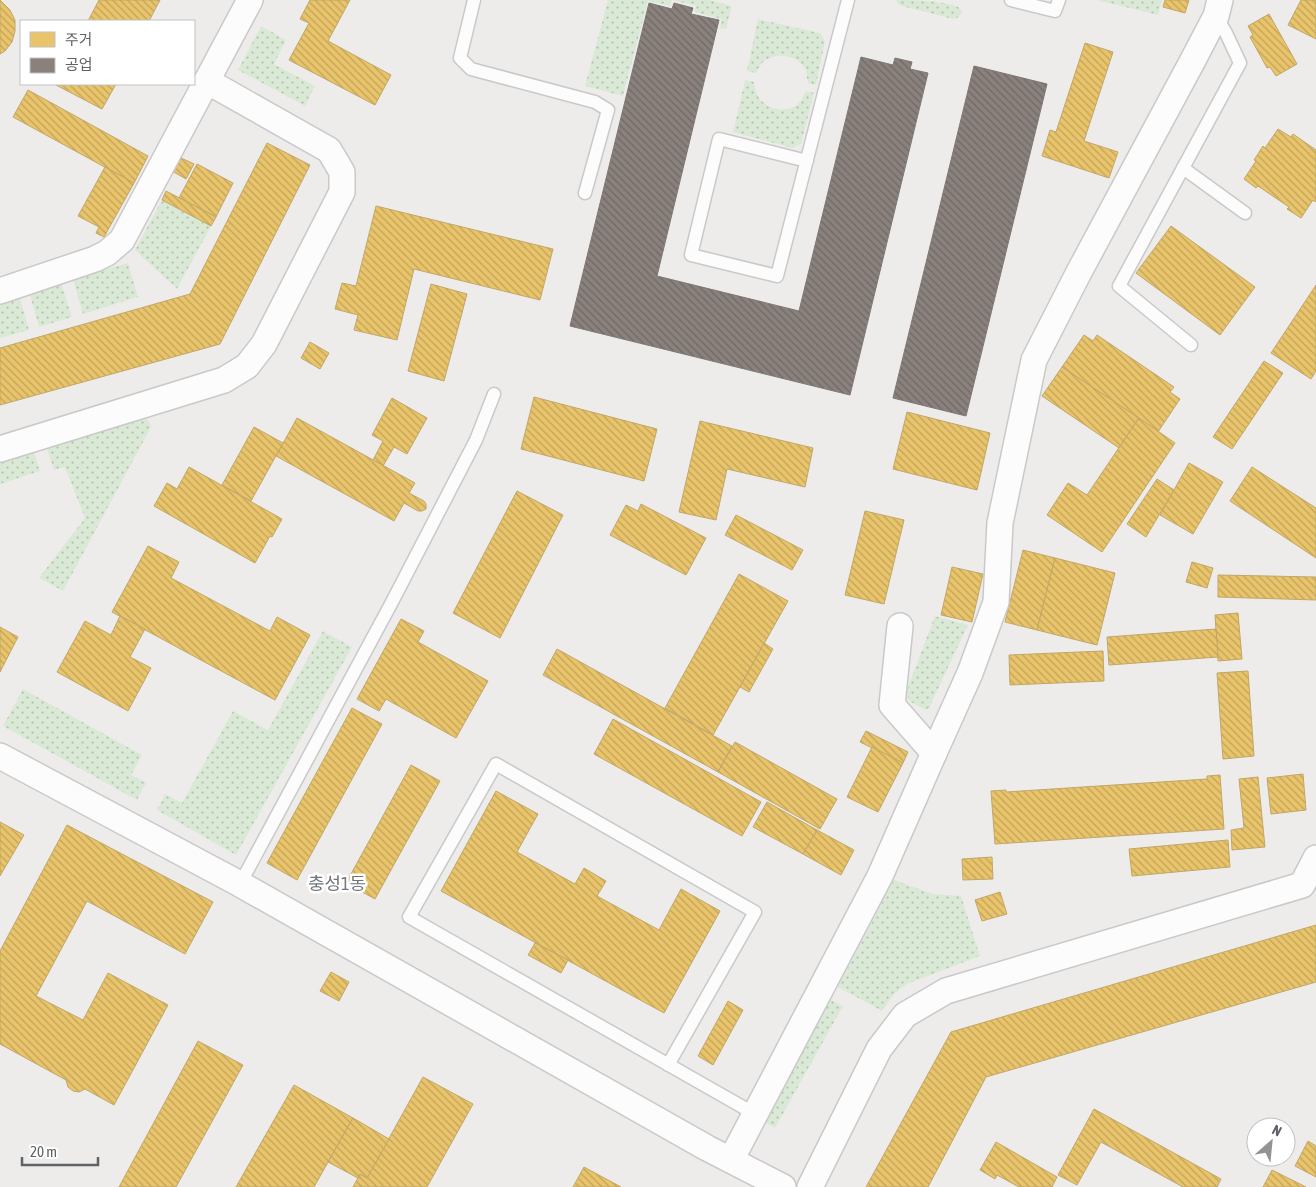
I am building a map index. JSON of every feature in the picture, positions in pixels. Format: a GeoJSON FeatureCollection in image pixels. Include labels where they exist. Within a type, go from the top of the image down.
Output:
{"type":"FeatureCollection","features":[{"type":"Feature","properties":{"kind":"street"},"geometry":{"type":"LineString","coordinates":[[0,291],[95,259],[107,253],[122,240],[250,0]]}},
{"type":"Feature","properties":{"kind":"street"},"geometry":{"type":"LineString","coordinates":[[731,1160],[880,876],[970,673],[996,602],[1000,524],[1034,360],[1079,272],[1189,69],[1218,8]]}},
{"type":"Feature","properties":{"kind":"street"},"geometry":{"type":"LineString","coordinates":[[0,449],[224,380],[247,366],[264,344],[342,192],[342,172],[329,150],[208,81]]}},
{"type":"Feature","properties":{"kind":"street"},"geometry":{"type":"LineString","coordinates":[[900,626],[892,705],[934,753]]}},
{"type":"Feature","properties":{"kind":"street"},"geometry":{"type":"LineString","coordinates":[[0,756],[240,884],[731,1160],[750,1180],[783,1187]]}},
{"type":"Feature","properties":{"kind":"street"},"geometry":{"type":"LineString","coordinates":[[810,1187],[879,1049],[905,1014],[946,991],[1302,885],[1316,858]]}},
{"type":"Feature","properties":{"kind":"lane"},"geometry":{"type":"LineString","coordinates":[[474,0],[460,58],[470,69],[595,102],[608,110],[585,193]]}},
{"type":"Feature","properties":{"kind":"lane"},"geometry":{"type":"LineString","coordinates":[[807,161],[719,139],[691,255],[777,276],[807,161],[848,0]]}},
{"type":"Feature","properties":{"kind":"lane"},"geometry":{"type":"LineString","coordinates":[[1012,0],[1056,10],[1058,0]]}},
{"type":"Feature","properties":{"kind":"lane"},"geometry":{"type":"LineString","coordinates":[[1190,346],[1119,286],[1240,63],[1226,33],[1218,8]]}},
{"type":"Feature","properties":{"kind":"lane"},"geometry":{"type":"LineString","coordinates":[[1183,168],[1245,213]]}},
{"type":"Feature","properties":{"kind":"lane"},"geometry":{"type":"LineString","coordinates":[[240,884],[392,602],[476,440],[494,394]]}},
{"type":"Feature","properties":{"kind":"lane"},"geometry":{"type":"LineString","coordinates":[[668,1065],[755,912],[496,764],[409,917],[668,1065],[755,1114]]}},
{"type":"Feature","properties":{"kind":"green space"},"geometry":{"type":"Polygon","coordinates":[[[608,0],[672,0],[670,6],[648,1],[623,96],[585,86],[608,0]]]}},
{"type":"Feature","properties":{"kind":"green space"},"geometry":{"type":"Polygon","coordinates":[[[672,0],[710,0],[732,6],[726,29],[720,28],[722,19],[694,12],[696,6],[672,0]]]}},
{"type":"Feature","properties":{"kind":"green space"},"geometry":{"type":"Polygon","coordinates":[[[896,0],[951,4],[962,12],[957,18],[953,19],[902,6],[896,0]]]}},
{"type":"Feature","properties":{"kind":"green space"},"geometry":{"type":"Polygon","coordinates":[[[1097,0],[1162,0],[1158,15],[1097,0]]]}},
{"type":"Feature","properties":{"kind":"green space"},"geometry":{"type":"Polygon","coordinates":[[[758,19],[820,33],[825,41],[816,85],[808,83],[803,65],[786,56],[767,59],[756,73],[747,71],[758,19]]]}},
{"type":"Feature","properties":{"kind":"green space"},"geometry":{"type":"Polygon","coordinates":[[[261,26],[286,40],[274,64],[315,86],[305,106],[238,70],[261,26]]]}},
{"type":"Feature","properties":{"kind":"green space"},"geometry":{"type":"Polygon","coordinates":[[[745,80],[754,82],[760,99],[765,104],[777,109],[795,106],[801,101],[806,91],[814,93],[801,144],[792,148],[733,132],[745,80]]]}},
{"type":"Feature","properties":{"kind":"green space"},"geometry":{"type":"Polygon","coordinates":[[[162,200],[211,226],[177,289],[135,250],[162,200]]]}},
{"type":"Feature","properties":{"kind":"green space"},"geometry":{"type":"Polygon","coordinates":[[[128,263],[138,297],[83,314],[73,279],[128,263]]]}},
{"type":"Feature","properties":{"kind":"green space"},"geometry":{"type":"Polygon","coordinates":[[[61,283],[72,317],[39,327],[29,292],[61,283]]]}},
{"type":"Feature","properties":{"kind":"green space"},"geometry":{"type":"Polygon","coordinates":[[[19,295],[29,330],[0,338],[0,301],[19,295]]]}},
{"type":"Feature","properties":{"kind":"green space"},"geometry":{"type":"Polygon","coordinates":[[[144,416],[151,427],[63,591],[39,578],[85,518],[65,467],[54,470],[46,446],[144,416]]]}},
{"type":"Feature","properties":{"kind":"green space"},"geometry":{"type":"Polygon","coordinates":[[[33,449],[40,471],[0,484],[0,459],[33,449]]]}},
{"type":"Feature","properties":{"kind":"green space"},"geometry":{"type":"Polygon","coordinates":[[[935,616],[968,625],[929,708],[926,710],[909,701],[906,692],[935,616]]]}},
{"type":"Feature","properties":{"kind":"green space"},"geometry":{"type":"Polygon","coordinates":[[[323,631],[352,647],[236,855],[157,810],[165,794],[182,803],[233,711],[268,730],[323,631]]]}},
{"type":"Feature","properties":{"kind":"green space"},"geometry":{"type":"Polygon","coordinates":[[[23,689],[142,755],[131,775],[146,783],[137,800],[3,726],[23,689]]]}},
{"type":"Feature","properties":{"kind":"green space"},"geometry":{"type":"Polygon","coordinates":[[[894,880],[933,894],[961,896],[980,956],[907,984],[895,993],[882,1011],[838,987],[894,880]]]}},
{"type":"Feature","properties":{"kind":"green space"},"geometry":{"type":"Polygon","coordinates":[[[831,1000],[843,1006],[775,1128],[763,1121],[831,1000]]]}},
{"type":"Feature","properties":{"kind":"building: 주거"},"geometry":{"type":"Polygon","coordinates":[[[0,0],[10,10],[15,20],[15,31],[12,42],[0,54],[0,0]]]}},
{"type":"Feature","properties":{"kind":"building: 주거"},"geometry":{"type":"Polygon","coordinates":[[[99,0],[160,0],[150,20],[89,20],[99,0]]]}},
{"type":"Feature","properties":{"kind":"building: 주거"},"geometry":{"type":"Polygon","coordinates":[[[310,0],[350,0],[328,41],[391,75],[375,105],[289,60],[309,23],[300,19],[310,0]]]}},
{"type":"Feature","properties":{"kind":"building: 주거"},"geometry":{"type":"Polygon","coordinates":[[[1165,0],[1189,0],[1185,13],[1163,7],[1165,0]]]}},
{"type":"Feature","properties":{"kind":"building: 주거"},"geometry":{"type":"Polygon","coordinates":[[[1301,0],[1316,0],[1316,39],[1288,25],[1301,0]]]}},
{"type":"Feature","properties":{"kind":"building: 주거"},"geometry":{"type":"Polygon","coordinates":[[[1269,14],[1297,64],[1276,76],[1270,67],[1267,68],[1250,37],[1253,35],[1248,26],[1269,14]]]}},
{"type":"Feature","properties":{"kind":"building: 주거"},"geometry":{"type":"Polygon","coordinates":[[[1085,43],[1113,52],[1084,141],[1118,152],[1109,178],[1042,156],[1050,130],[1056,132],[1085,43]]]}},
{"type":"Feature","properties":{"kind":"building: 주거"},"geometry":{"type":"Polygon","coordinates":[[[56,85],[115,85],[102,109],[56,85]]]}},
{"type":"Feature","properties":{"kind":"building: 주거"},"geometry":{"type":"Polygon","coordinates":[[[28,90],[148,156],[134,183],[13,117],[28,90]]]}},
{"type":"Feature","properties":{"kind":"building: 주거"},"geometry":{"type":"Polygon","coordinates":[[[1278,129],[1291,137],[1293,134],[1316,150],[1316,201],[1313,200],[1301,218],[1287,209],[1289,207],[1244,179],[1263,146],[1265,148],[1278,129]]]}},
{"type":"Feature","properties":{"kind":"building: 주거"},"geometry":{"type":"Polygon","coordinates":[[[267,143],[310,165],[220,344],[0,405],[0,348],[190,294],[267,143]]]}},
{"type":"Feature","properties":{"kind":"building: 주거"},"geometry":{"type":"Polygon","coordinates":[[[179,157],[194,164],[186,179],[172,171],[179,157]]]}},
{"type":"Feature","properties":{"kind":"building: 주거"},"geometry":{"type":"Polygon","coordinates":[[[197,164],[233,183],[216,217],[179,198],[197,164]]]}},
{"type":"Feature","properties":{"kind":"building: 주거"},"geometry":{"type":"Polygon","coordinates":[[[105,167],[134,183],[104,237],[96,233],[99,227],[78,216],[105,167]]]}},
{"type":"Feature","properties":{"kind":"building: 주거"},"geometry":{"type":"Polygon","coordinates":[[[166,191],[216,217],[211,226],[162,200],[166,191]]]}},
{"type":"Feature","properties":{"kind":"building: 주거"},"geometry":{"type":"Polygon","coordinates":[[[376,206],[553,249],[540,300],[414,269],[397,340],[354,330],[358,315],[335,309],[342,283],[356,286],[376,206]]]}},
{"type":"Feature","properties":{"kind":"building: 주거"},"geometry":{"type":"Polygon","coordinates":[[[1171,226],[1255,287],[1220,335],[1136,273],[1171,226]]]}},
{"type":"Feature","properties":{"kind":"building: 주거"},"geometry":{"type":"Polygon","coordinates":[[[431,284],[467,294],[444,381],[408,371],[431,284]]]}},
{"type":"Feature","properties":{"kind":"building: 주거"},"geometry":{"type":"Polygon","coordinates":[[[1316,285],[1316,371],[1311,379],[1271,353],[1316,285]]]}},
{"type":"Feature","properties":{"kind":"building: 주거"},"geometry":{"type":"Polygon","coordinates":[[[1084,335],[1093,341],[1097,335],[1174,387],[1170,392],[1180,399],[1158,432],[1062,367],[1084,335]]]}},
{"type":"Feature","properties":{"kind":"building: 주거"},"geometry":{"type":"Polygon","coordinates":[[[310,342],[329,353],[320,369],[301,358],[310,342]]]}},
{"type":"Feature","properties":{"kind":"building: 주거"},"geometry":{"type":"Polygon","coordinates":[[[1264,361],[1283,373],[1232,449],[1213,437],[1264,361]]]}},
{"type":"Feature","properties":{"kind":"building: 주거"},"geometry":{"type":"Polygon","coordinates":[[[1062,367],[1139,418],[1119,448],[1042,396],[1062,367]]]}},
{"type":"Feature","properties":{"kind":"building: 주거"},"geometry":{"type":"Polygon","coordinates":[[[534,397],[657,429],[644,481],[521,449],[534,397]]]}},
{"type":"Feature","properties":{"kind":"building: 주거"},"geometry":{"type":"Polygon","coordinates":[[[392,398],[427,418],[407,454],[394,447],[383,466],[373,460],[383,441],[372,435],[392,398]]]}},
{"type":"Feature","properties":{"kind":"building: 주거"},"geometry":{"type":"Polygon","coordinates":[[[907,412],[990,433],[977,490],[893,469],[907,412]]]}},
{"type":"Feature","properties":{"kind":"building: 주거"},"geometry":{"type":"Polygon","coordinates":[[[297,418],[415,483],[409,493],[424,501],[426,509],[418,511],[404,503],[394,521],[276,456],[297,418]]]}},
{"type":"Feature","properties":{"kind":"building: 주거"},"geometry":{"type":"Polygon","coordinates":[[[1139,418],[1175,443],[1102,552],[1047,515],[1068,483],[1087,495],[1139,418]]]}},
{"type":"Feature","properties":{"kind":"building: 주거"},"geometry":{"type":"Polygon","coordinates":[[[700,421],[813,448],[805,487],[727,469],[716,520],[679,512],[700,421]]]}},
{"type":"Feature","properties":{"kind":"building: 주거"},"geometry":{"type":"Polygon","coordinates":[[[254,427],[283,443],[251,501],[222,485],[254,427]]]}},
{"type":"Feature","properties":{"kind":"building: 주거"},"geometry":{"type":"Polygon","coordinates":[[[1189,463],[1223,482],[1193,534],[1160,515],[1189,463]]]}},
{"type":"Feature","properties":{"kind":"building: 주거"},"geometry":{"type":"Polygon","coordinates":[[[189,467],[282,519],[255,563],[154,506],[167,483],[177,489],[189,467]]]}},
{"type":"Feature","properties":{"kind":"building: 주거"},"geometry":{"type":"Polygon","coordinates":[[[1252,467],[1316,508],[1316,558],[1230,501],[1252,467]]]}},
{"type":"Feature","properties":{"kind":"building: 주거"},"geometry":{"type":"Polygon","coordinates":[[[1157,479],[1174,490],[1146,537],[1127,524],[1157,479]]]}},
{"type":"Feature","properties":{"kind":"building: 주거"},"geometry":{"type":"Polygon","coordinates":[[[517,491],[563,515],[500,638],[453,613],[517,491]]]}},
{"type":"Feature","properties":{"kind":"building: 주거"},"geometry":{"type":"Polygon","coordinates":[[[641,504],[706,538],[686,575],[610,535],[626,505],[638,511],[641,504]]]}},
{"type":"Feature","properties":{"kind":"building: 주거"},"geometry":{"type":"Polygon","coordinates":[[[865,511],[904,520],[884,604],[845,595],[865,511]]]}},
{"type":"Feature","properties":{"kind":"building: 주거"},"geometry":{"type":"Polygon","coordinates":[[[736,515],[803,550],[792,570],[725,535],[736,515]]]}},
{"type":"Feature","properties":{"kind":"building: 주거"},"geometry":{"type":"Polygon","coordinates":[[[148,546],[179,562],[171,578],[270,631],[277,617],[310,635],[275,700],[112,612],[148,546]]]}},
{"type":"Feature","properties":{"kind":"building: 주거"},"geometry":{"type":"Polygon","coordinates":[[[1023,550],[1055,558],[1037,630],[1005,622],[1023,550]]]}},
{"type":"Feature","properties":{"kind":"building: 주거"},"geometry":{"type":"Polygon","coordinates":[[[1055,558],[1115,573],[1097,645],[1037,630],[1055,558]]]}},
{"type":"Feature","properties":{"kind":"building: 주거"},"geometry":{"type":"Polygon","coordinates":[[[1192,562],[1213,568],[1207,588],[1186,582],[1192,562]]]}},
{"type":"Feature","properties":{"kind":"building: 주거"},"geometry":{"type":"Polygon","coordinates":[[[952,567],[983,574],[972,622],[941,615],[952,567]]]}},
{"type":"Feature","properties":{"kind":"building: 주거"},"geometry":{"type":"Polygon","coordinates":[[[739,574],[788,601],[713,735],[665,708],[739,574]]]}},
{"type":"Feature","properties":{"kind":"building: 주거"},"geometry":{"type":"Polygon","coordinates":[[[1218,575],[1316,577],[1316,600],[1218,597],[1218,575]]]}},
{"type":"Feature","properties":{"kind":"building: 주거"},"geometry":{"type":"Polygon","coordinates":[[[1238,613],[1242,659],[1218,661],[1215,615],[1238,613]]]}},
{"type":"Feature","properties":{"kind":"building: 주거"},"geometry":{"type":"Polygon","coordinates":[[[120,616],[145,629],[130,657],[151,668],[128,711],[57,672],[85,621],[111,635],[120,616]]]}},
{"type":"Feature","properties":{"kind":"building: 주거"},"geometry":{"type":"Polygon","coordinates":[[[401,619],[424,631],[418,642],[488,681],[456,738],[386,699],[379,711],[357,699],[401,619]]]}},
{"type":"Feature","properties":{"kind":"building: 주거"},"geometry":{"type":"Polygon","coordinates":[[[0,627],[18,637],[0,672],[0,627]]]}},
{"type":"Feature","properties":{"kind":"building: 주거"},"geometry":{"type":"Polygon","coordinates":[[[1216,629],[1218,657],[1109,665],[1107,637],[1216,629]]]}},
{"type":"Feature","properties":{"kind":"building: 주거"},"geometry":{"type":"Polygon","coordinates":[[[764,643],[773,649],[749,692],[740,687],[764,643]]]}},
{"type":"Feature","properties":{"kind":"building: 주거"},"geometry":{"type":"Polygon","coordinates":[[[557,649],[732,746],[718,772],[543,675],[557,649]]]}},
{"type":"Feature","properties":{"kind":"building: 주거"},"geometry":{"type":"Polygon","coordinates":[[[1103,651],[1104,681],[1010,685],[1009,655],[1103,651]]]}},
{"type":"Feature","properties":{"kind":"building: 주거"},"geometry":{"type":"Polygon","coordinates":[[[1248,671],[1254,756],[1223,759],[1217,673],[1248,671]]]}},
{"type":"Feature","properties":{"kind":"building: 주거"},"geometry":{"type":"Polygon","coordinates":[[[352,708],[382,724],[297,880],[267,863],[352,708]]]}},
{"type":"Feature","properties":{"kind":"building: 주거"},"geometry":{"type":"Polygon","coordinates":[[[613,719],[761,802],[742,836],[594,754],[613,719]]]}},
{"type":"Feature","properties":{"kind":"building: 주거"},"geometry":{"type":"Polygon","coordinates":[[[866,731],[908,752],[903,763],[860,742],[866,731]]]}},
{"type":"Feature","properties":{"kind":"building: 주거"},"geometry":{"type":"Polygon","coordinates":[[[735,742],[837,799],[820,829],[718,772],[735,742]]]}},
{"type":"Feature","properties":{"kind":"building: 주거"},"geometry":{"type":"Polygon","coordinates":[[[872,747],[903,763],[878,812],[847,797],[872,747]]]}},
{"type":"Feature","properties":{"kind":"building: 주거"},"geometry":{"type":"Polygon","coordinates":[[[411,765],[440,781],[375,899],[346,883],[411,765]]]}},
{"type":"Feature","properties":{"kind":"building: 주거"},"geometry":{"type":"Polygon","coordinates":[[[1303,774],[1306,810],[1271,814],[1267,778],[1303,774]]]}},
{"type":"Feature","properties":{"kind":"building: 주거"},"geometry":{"type":"Polygon","coordinates":[[[1220,775],[1224,829],[995,844],[991,791],[1006,790],[1006,792],[1207,779],[1207,776],[1220,775]]]}},
{"type":"Feature","properties":{"kind":"building: 주거"},"geometry":{"type":"Polygon","coordinates":[[[1258,777],[1265,847],[1232,850],[1231,830],[1244,828],[1239,779],[1258,777]]]}},
{"type":"Feature","properties":{"kind":"building: 주거"},"geometry":{"type":"Polygon","coordinates":[[[496,791],[538,814],[517,852],[575,884],[584,868],[606,881],[597,896],[659,930],[681,889],[720,911],[664,1013],[441,891],[496,791]]]}},
{"type":"Feature","properties":{"kind":"building: 주거"},"geometry":{"type":"Polygon","coordinates":[[[767,802],[817,830],[803,854],[753,827],[767,802]]]}},
{"type":"Feature","properties":{"kind":"building: 주거"},"geometry":{"type":"Polygon","coordinates":[[[0,822],[24,835],[0,876],[0,822]]]}},
{"type":"Feature","properties":{"kind":"building: 주거"},"geometry":{"type":"Polygon","coordinates":[[[67,825],[213,902],[185,954],[87,901],[36,996],[83,1020],[108,973],[168,1005],[114,1105],[85,1089],[79,1092],[73,1091],[68,1087],[66,1080],[0,1044],[0,951],[67,825]]]}},
{"type":"Feature","properties":{"kind":"building: 주거"},"geometry":{"type":"Polygon","coordinates":[[[817,830],[854,850],[841,875],[803,854],[817,830]]]}},
{"type":"Feature","properties":{"kind":"building: 주거"},"geometry":{"type":"Polygon","coordinates":[[[1228,840],[1230,867],[1132,876],[1129,849],[1228,840]]]}},
{"type":"Feature","properties":{"kind":"building: 주거"},"geometry":{"type":"Polygon","coordinates":[[[992,857],[993,879],[963,880],[962,859],[992,857]]]}},
{"type":"Feature","properties":{"kind":"building: 주거"},"geometry":{"type":"Polygon","coordinates":[[[1000,892],[1007,914],[982,921],[975,900],[1000,892]]]}},
{"type":"Feature","properties":{"kind":"building: 주거"},"geometry":{"type":"Polygon","coordinates":[[[1316,925],[1316,982],[986,1077],[928,1187],[866,1187],[951,1032],[1316,925]]]}},
{"type":"Feature","properties":{"kind":"building: 주거"},"geometry":{"type":"Polygon","coordinates":[[[535,943],[568,960],[561,973],[528,955],[535,943]]]}},
{"type":"Feature","properties":{"kind":"building: 주거"},"geometry":{"type":"Polygon","coordinates":[[[331,972],[349,982],[339,1001],[320,991],[331,972]]]}},
{"type":"Feature","properties":{"kind":"building: 주거"},"geometry":{"type":"Polygon","coordinates":[[[728,1001],[743,1010],[713,1065],[698,1056],[728,1001]]]}},
{"type":"Feature","properties":{"kind":"building: 주거"},"geometry":{"type":"Polygon","coordinates":[[[198,1041],[243,1065],[176,1187],[119,1187],[198,1041]]]}},
{"type":"Feature","properties":{"kind":"building: 주거"},"geometry":{"type":"Polygon","coordinates":[[[423,1077],[473,1104],[427,1187],[353,1187],[360,1174],[367,1178],[423,1077]]]}},
{"type":"Feature","properties":{"kind":"building: 주거"},"geometry":{"type":"Polygon","coordinates":[[[294,1085],[353,1118],[314,1187],[236,1187],[294,1085]]]}},
{"type":"Feature","properties":{"kind":"building: 주거"},"geometry":{"type":"Polygon","coordinates":[[[1094,1109],[1221,1179],[1217,1187],[1183,1187],[1101,1142],[1077,1185],[1058,1175],[1094,1109]]]}},
{"type":"Feature","properties":{"kind":"building: 주거"},"geometry":{"type":"Polygon","coordinates":[[[353,1118],[389,1139],[367,1178],[360,1174],[358,1178],[328,1162],[353,1118]]]}},
{"type":"Feature","properties":{"kind":"building: 주거"},"geometry":{"type":"Polygon","coordinates":[[[1308,1141],[1316,1146],[1316,1177],[1296,1167],[1308,1141]]]}},
{"type":"Feature","properties":{"kind":"building: 주거"},"geometry":{"type":"Polygon","coordinates":[[[996,1142],[1057,1177],[1052,1187],[1019,1187],[997,1175],[995,1179],[980,1170],[996,1142]]]}},
{"type":"Feature","properties":{"kind":"building: 주거"},"geometry":{"type":"Polygon","coordinates":[[[584,1167],[621,1187],[573,1187],[584,1167]]]}},
{"type":"Feature","properties":{"kind":"building: 주거"},"geometry":{"type":"Polygon","coordinates":[[[1272,1170],[1306,1187],[1263,1187],[1272,1170]]]}},
{"type":"Feature","properties":{"kind":"building: 공업"},"geometry":{"type":"Polygon","coordinates":[[[649,3],[672,9],[674,3],[693,8],[691,14],[719,20],[657,276],[799,311],[861,57],[893,65],[895,58],[912,62],[910,69],[928,73],[850,395],[570,326],[649,3]]]}},
{"type":"Feature","properties":{"kind":"building: 공업"},"geometry":{"type":"Polygon","coordinates":[[[974,66],[1047,84],[966,416],[893,398],[974,66]]]}},
{"type":"Feature","properties":{"kind":"district","name":"충성1동"},"geometry":{"type":"Point","coordinates":[337,883]}}]}
